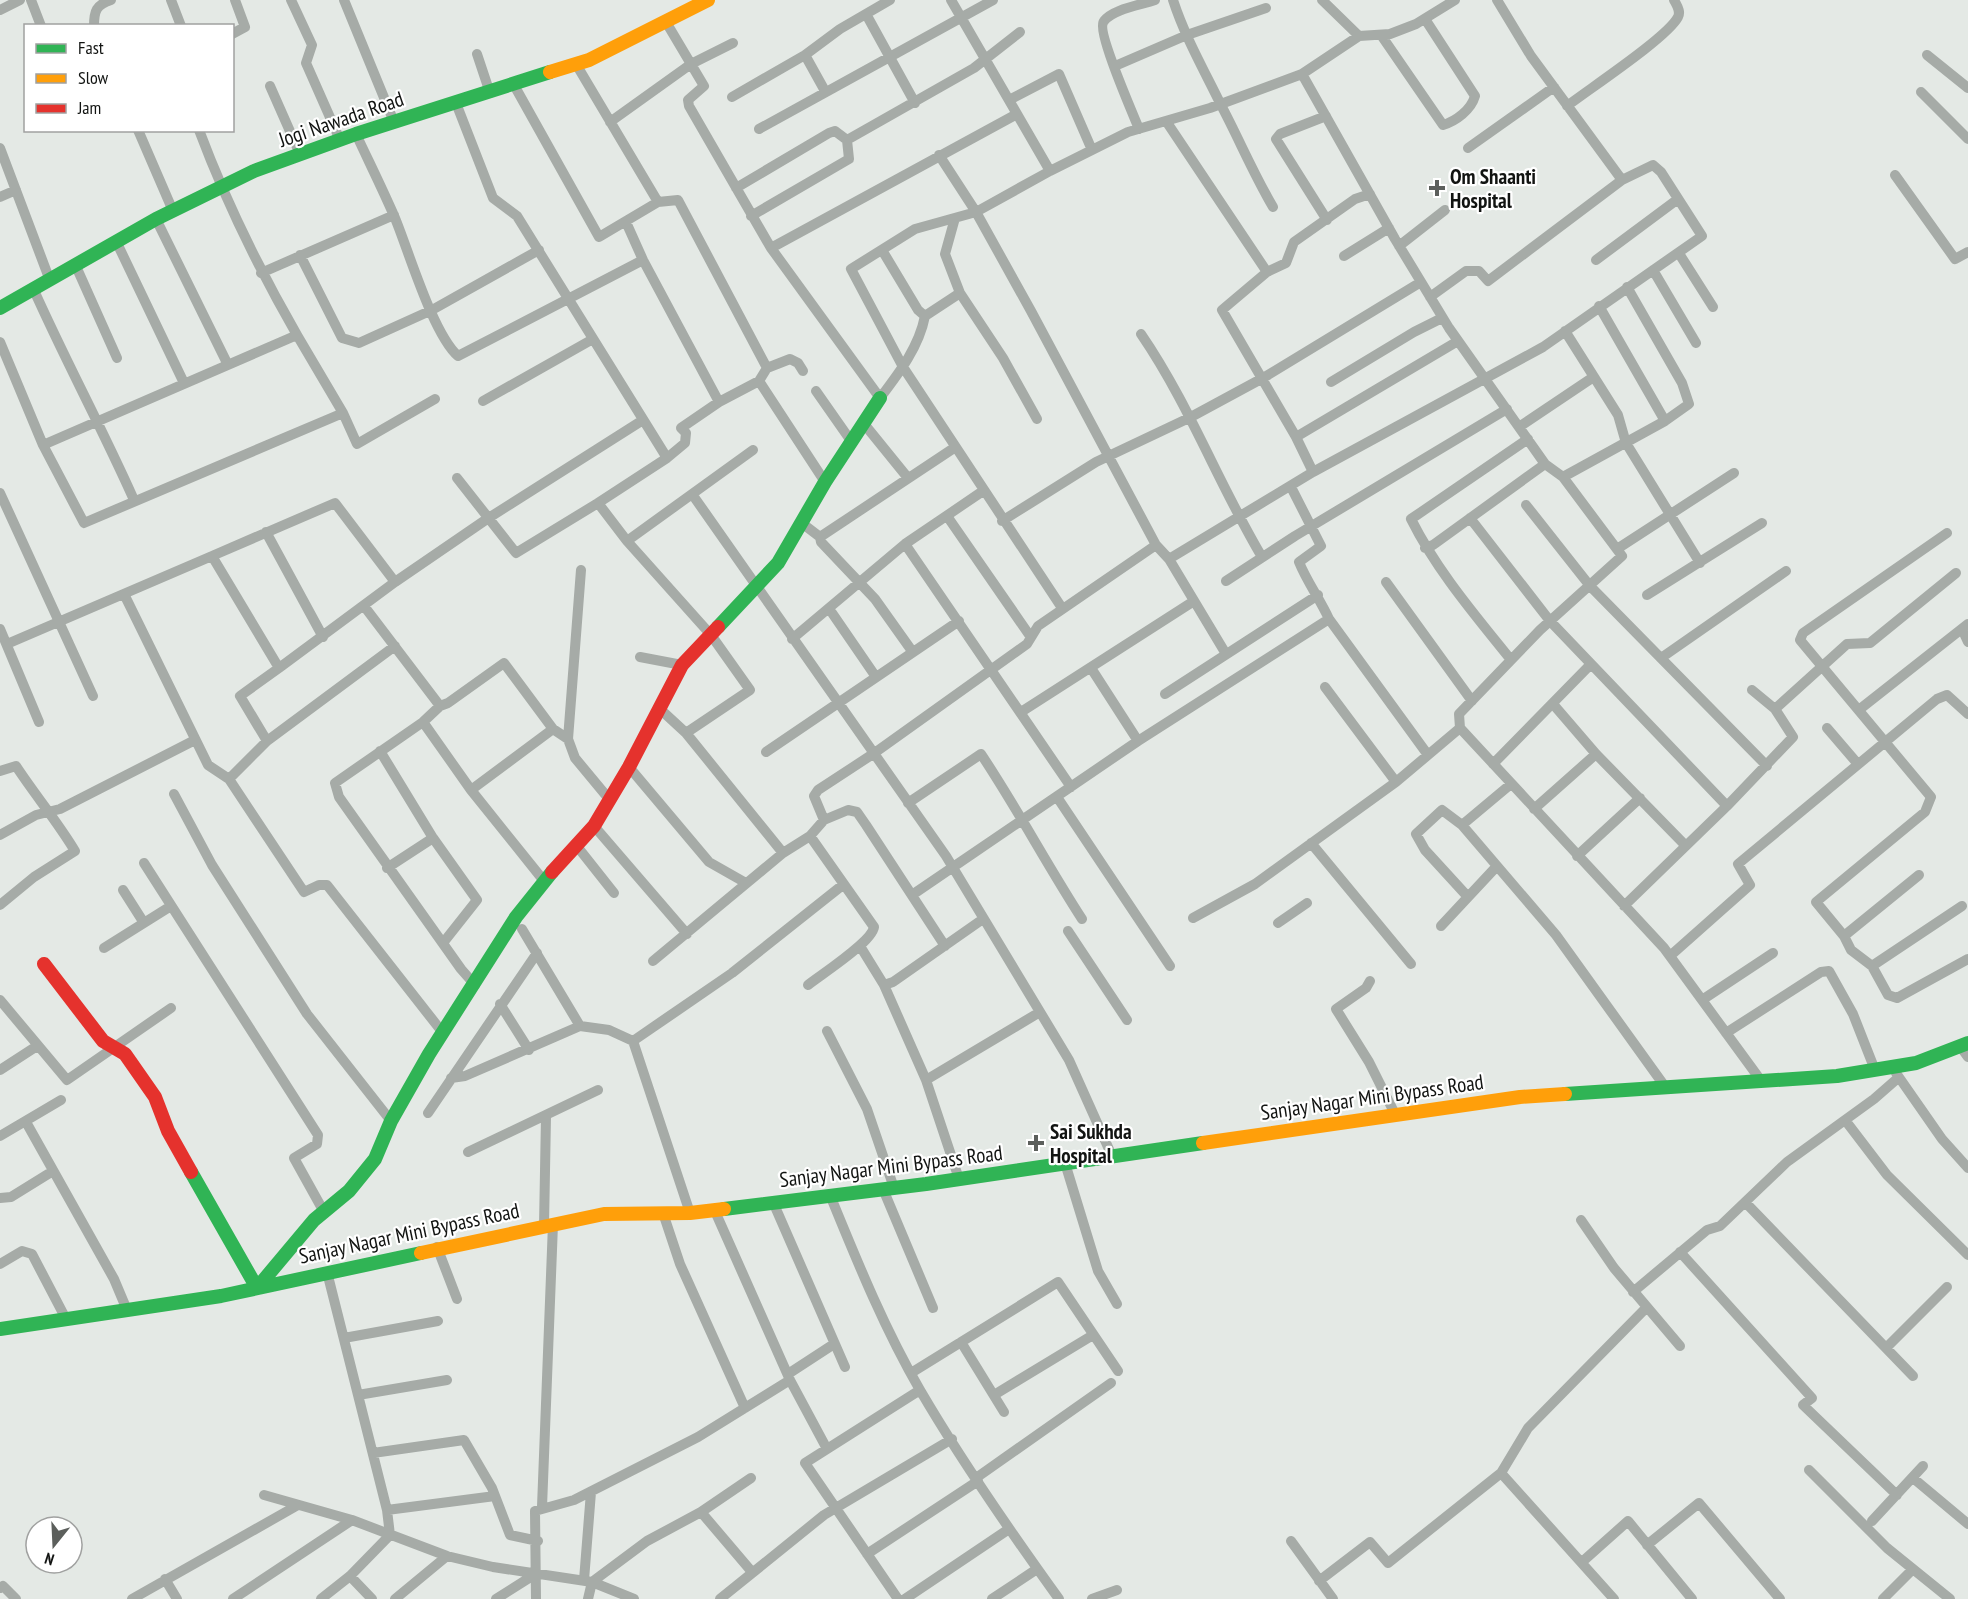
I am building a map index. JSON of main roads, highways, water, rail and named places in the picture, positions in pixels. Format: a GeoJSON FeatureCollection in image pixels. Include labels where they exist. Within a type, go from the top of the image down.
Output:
{"type":"FeatureCollection","features":[{"type":"Feature","properties":{"kind":"place","name":"Om Shaanti Hospital"},"geometry":{"type":"Point","coordinates":[1437,188]}},
{"type":"Feature","properties":{"kind":"place","name":"Sai Sukhda Hospital"},"geometry":{"type":"Point","coordinates":[1036,1143]}}]}
